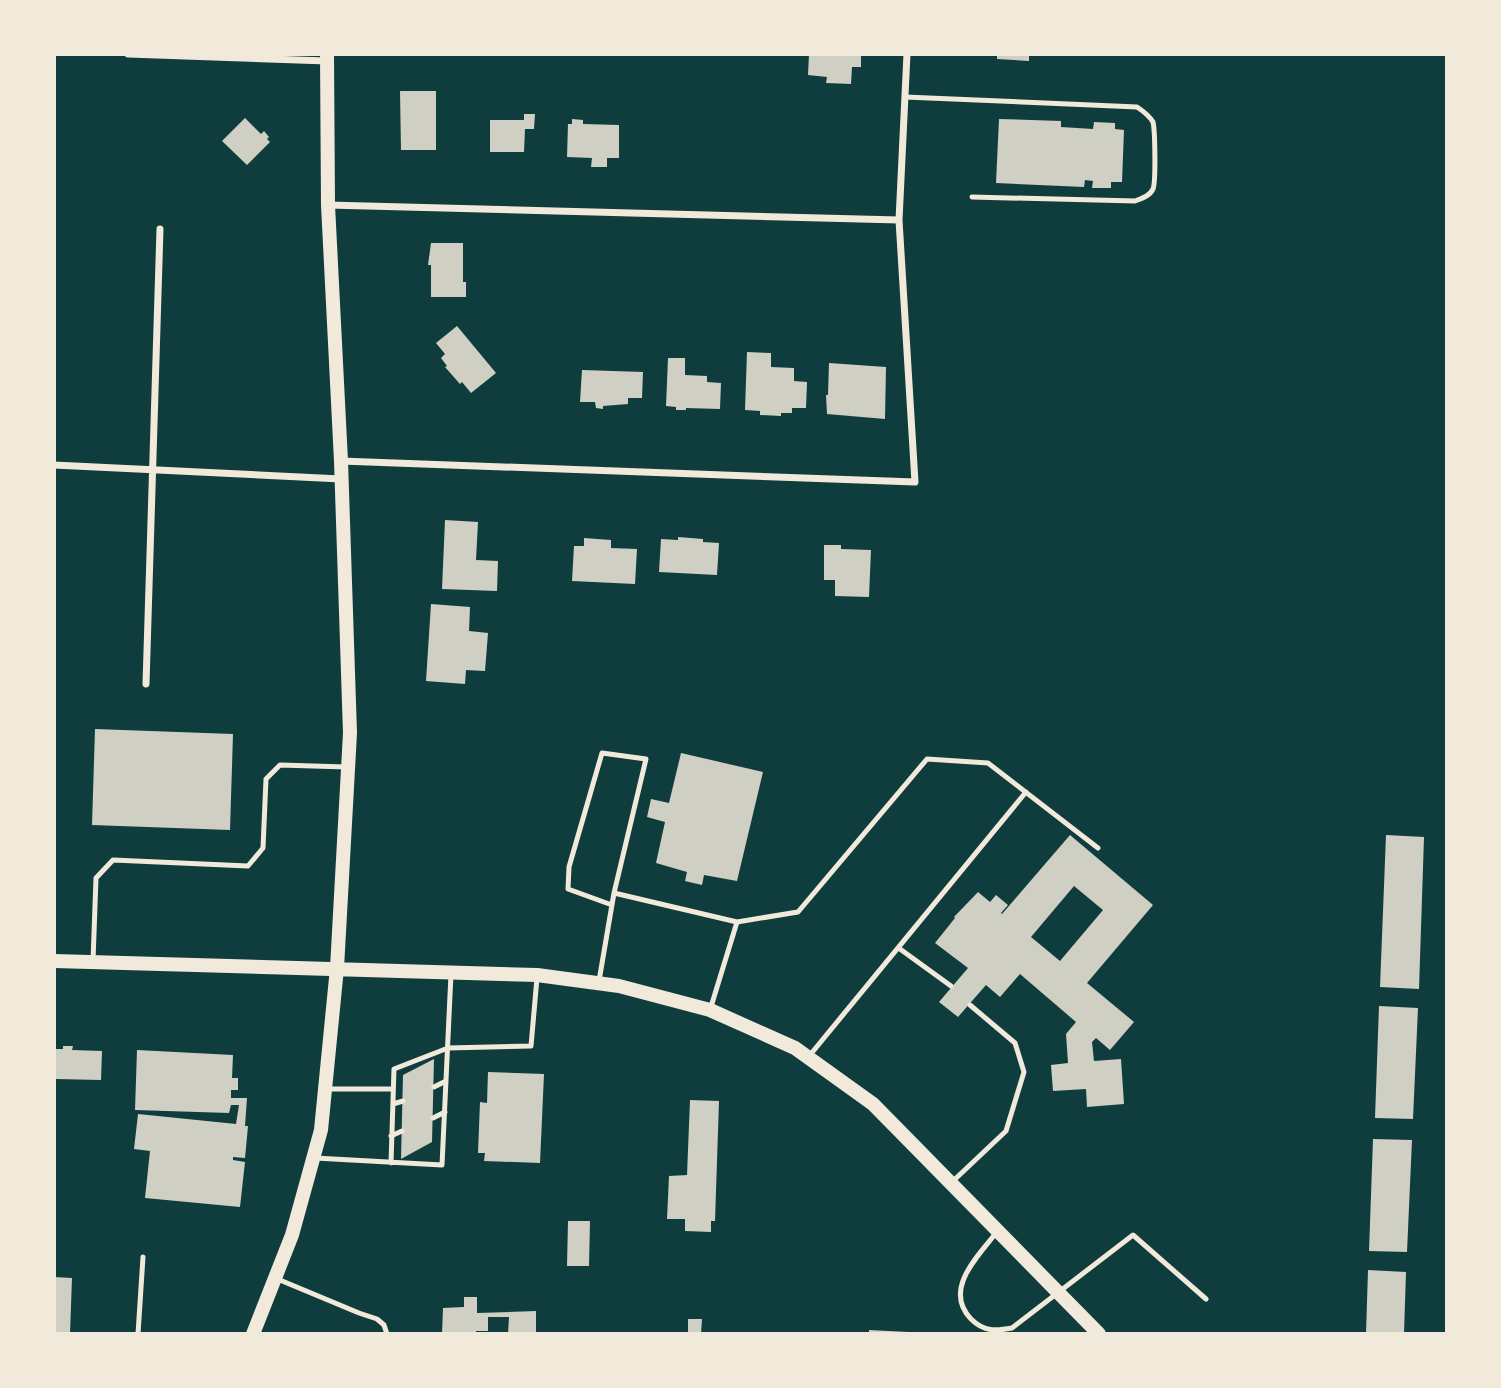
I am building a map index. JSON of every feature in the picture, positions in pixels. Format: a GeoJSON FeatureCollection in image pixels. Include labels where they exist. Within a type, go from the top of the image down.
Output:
{"type":"FeatureCollection","features":[{"type":"Feature","properties":{"kind":"main road"},"geometry":{"type":"LineString","coordinates":[[256,1333],[292,1235],[321,1130],[337,968],[349,767],[341,461],[328,205],[327,58]]}},
{"type":"Feature","properties":{"kind":"main road"},"geometry":{"type":"LineString","coordinates":[[54,961],[537,975],[619,986],[710,1010],[795,1048],[873,1104],[1099,1334]]}},
{"type":"Feature","properties":{"kind":"street"},"geometry":{"type":"LineString","coordinates":[[128,54],[327,58]]}},
{"type":"Feature","properties":{"kind":"street"},"geometry":{"type":"LineString","coordinates":[[341,461],[915,482],[899,220],[908,54]]}},
{"type":"Feature","properties":{"kind":"street"},"geometry":{"type":"LineString","coordinates":[[328,205],[899,220]]}},
{"type":"Feature","properties":{"kind":"street"},"geometry":{"type":"LineString","coordinates":[[146,684],[160,229]]}},
{"type":"Feature","properties":{"kind":"street"},"geometry":{"type":"LineString","coordinates":[[54,465],[341,479]]}},
{"type":"Feature","properties":{"kind":"lane"},"geometry":{"type":"LineString","coordinates":[[905,97],[1137,107],[1153,122],[1153,190],[1146,197],[1135,201],[972,197]]}},
{"type":"Feature","properties":{"kind":"lane"},"geometry":{"type":"LineString","coordinates":[[598,984],[612,905],[614,892],[646,759],[602,753],[569,867],[568,889],[612,905]]}},
{"type":"Feature","properties":{"kind":"lane"},"geometry":{"type":"LineString","coordinates":[[614,892],[737,922],[798,912],[927,759],[988,763],[1098,848]]}},
{"type":"Feature","properties":{"kind":"lane"},"geometry":{"type":"LineString","coordinates":[[93,962],[96,878],[113,860],[248,866],[263,848],[266,779],[280,765],[349,767]]}},
{"type":"Feature","properties":{"kind":"lane"},"geometry":{"type":"LineString","coordinates":[[808,1058],[1026,792]]}},
{"type":"Feature","properties":{"kind":"lane"},"geometry":{"type":"LineString","coordinates":[[710,1010],[737,922]]}},
{"type":"Feature","properties":{"kind":"lane"},"geometry":{"type":"LineString","coordinates":[[900,948],[951,986]]}},
{"type":"Feature","properties":{"kind":"lane"},"geometry":{"type":"LineString","coordinates":[[315,1158],[442,1165],[451,972]]}},
{"type":"Feature","properties":{"kind":"lane"},"geometry":{"type":"LineString","coordinates":[[391,1163],[394,1069],[448,1048],[531,1045],[537,975]]}},
{"type":"Feature","properties":{"kind":"lane"},"geometry":{"type":"LineString","coordinates":[[951,1182],[1006,1131],[1024,1072],[1015,1043],[971,1005]]}},
{"type":"Feature","properties":{"kind":"lane"},"geometry":{"type":"LineString","coordinates":[[433,1087],[446,1081]]}},
{"type":"Feature","properties":{"kind":"lane"},"geometry":{"type":"LineString","coordinates":[[325,1089],[393,1089]]}},
{"type":"Feature","properties":{"kind":"lane"},"geometry":{"type":"LineString","coordinates":[[393,1104],[403,1101]]}},
{"type":"Feature","properties":{"kind":"lane"},"geometry":{"type":"LineString","coordinates":[[433,1118],[445,1112]]}},
{"type":"Feature","properties":{"kind":"lane"},"geometry":{"type":"LineString","coordinates":[[391,1136],[402,1131]]}},
{"type":"Feature","properties":{"kind":"lane"},"geometry":{"type":"LineString","coordinates":[[999,1230],[969,1266],[959,1299],[974,1323],[991,1333],[1012,1328],[1132,1235],[1206,1299]]}},
{"type":"Feature","properties":{"kind":"lane"},"geometry":{"type":"LineString","coordinates":[[138,1334],[143,1258]]}},
{"type":"Feature","properties":{"kind":"lane"},"geometry":{"type":"LineString","coordinates":[[275,1278],[377,1319],[384,1325],[387,1334]]}},
{"type":"Feature","properties":{"kind":"building"},"geometry":{"type":"Polygon","coordinates":[[[809,54],[861,54],[861,67],[852,67],[851,84],[826,83],[827,77],[808,75],[809,54]]]}},
{"type":"Feature","properties":{"kind":"building"},"geometry":{"type":"Polygon","coordinates":[[[997,54],[1029,54],[1029,61],[997,59],[997,54]]]}},
{"type":"Feature","properties":{"kind":"building"},"geometry":{"type":"Polygon","coordinates":[[[400,91],[436,91],[436,150],[401,150],[400,91]]]}},
{"type":"Feature","properties":{"kind":"building"},"geometry":{"type":"Polygon","coordinates":[[[524,114],[535,114],[534,129],[525,129],[524,152],[490,152],[490,120],[524,120],[524,114]]]}},
{"type":"Feature","properties":{"kind":"building"},"geometry":{"type":"Polygon","coordinates":[[[245,118],[261,134],[264,131],[270,142],[247,165],[222,141],[245,118]]]}},
{"type":"Feature","properties":{"kind":"building"},"geometry":{"type":"Polygon","coordinates":[[[572,119],[583,120],[583,124],[619,125],[619,158],[607,158],[607,167],[591,167],[592,158],[567,157],[568,124],[572,124],[572,119]]]}},
{"type":"Feature","properties":{"kind":"building"},"geometry":{"type":"Polygon","coordinates":[[[999,119],[1061,121],[1061,127],[1093,129],[1094,122],[1115,123],[1115,129],[1124,130],[1122,182],[1111,182],[1111,188],[1092,188],[1093,181],[1085,180],[1084,187],[996,183],[999,119]]]}},
{"type":"Feature","properties":{"kind":"building"},"geometry":{"type":"Polygon","coordinates":[[[431,243],[463,243],[463,282],[466,282],[466,297],[431,297],[431,265],[428,265],[431,243]]]}},
{"type":"Feature","properties":{"kind":"building"},"geometry":{"type":"Polygon","coordinates":[[[457,326],[496,373],[471,393],[445,367],[447,366],[441,358],[445,354],[436,343],[457,326]]]}},
{"type":"Feature","properties":{"kind":"building"},"geometry":{"type":"Polygon","coordinates":[[[747,352],[771,353],[771,367],[794,368],[794,381],[807,382],[806,408],[792,408],[792,413],[781,413],[781,416],[760,415],[760,411],[745,410],[747,352]]]}},
{"type":"Feature","properties":{"kind":"building"},"geometry":{"type":"Polygon","coordinates":[[[668,358],[685,358],[685,375],[707,376],[707,382],[721,383],[720,409],[676,410],[676,407],[666,406],[668,358]]]}},
{"type":"Feature","properties":{"kind":"building"},"geometry":{"type":"Polygon","coordinates":[[[829,363],[886,367],[885,419],[827,414],[829,363]]]}},
{"type":"Feature","properties":{"kind":"building"},"geometry":{"type":"Polygon","coordinates":[[[582,370],[643,372],[642,398],[628,398],[628,404],[603,406],[603,409],[596,408],[595,402],[580,402],[582,370]]]}},
{"type":"Feature","properties":{"kind":"building"},"geometry":{"type":"Polygon","coordinates":[[[445,520],[478,522],[476,560],[498,561],[497,591],[442,589],[445,520]]]}},
{"type":"Feature","properties":{"kind":"building"},"geometry":{"type":"Polygon","coordinates":[[[678,537],[719,543],[717,575],[659,572],[661,539],[678,540],[678,537]]]}},
{"type":"Feature","properties":{"kind":"building"},"geometry":{"type":"Polygon","coordinates":[[[584,538],[611,540],[611,548],[637,549],[635,584],[572,581],[574,546],[584,546],[584,538]]]}},
{"type":"Feature","properties":{"kind":"building"},"geometry":{"type":"Polygon","coordinates":[[[824,545],[841,545],[841,549],[871,550],[869,597],[835,596],[835,580],[824,580],[824,545]]]}},
{"type":"Feature","properties":{"kind":"building"},"geometry":{"type":"Polygon","coordinates":[[[431,604],[470,607],[469,631],[488,633],[485,671],[466,670],[465,684],[426,681],[431,604]]]}},
{"type":"Feature","properties":{"kind":"building"},"geometry":{"type":"Polygon","coordinates":[[[95,729],[233,734],[230,830],[92,825],[95,729]]]}},
{"type":"Feature","properties":{"kind":"building"},"geometry":{"type":"Polygon","coordinates":[[[681,753],[763,772],[737,881],[704,875],[702,885],[685,881],[687,872],[656,863],[665,822],[647,817],[651,799],[669,803],[681,753]]]}},
{"type":"Feature","properties":{"kind":"building"},"geometry":{"type":"Polygon","coordinates":[[[1070,835],[1153,905],[1087,983],[1134,1022],[1110,1050],[1096,1038],[1092,1042],[1094,1061],[1121,1059],[1124,1104],[1087,1107],[1086,1089],[1053,1091],[1051,1065],[1068,1063],[1066,1034],[1076,1022],[1020,974],[1000,997],[986,985],[958,1017],[939,1002],[968,968],[935,943],[954,917],[978,892],[990,902],[996,895],[1008,905],[1002,914],[1070,835]],[[1074,886],[1031,937],[1060,961],[1103,910],[1074,886]]]}},
{"type":"Feature","properties":{"kind":"building"},"geometry":{"type":"Polygon","coordinates":[[[1386,835],[1424,837],[1419,989],[1380,987],[1386,835]]]}},
{"type":"Feature","properties":{"kind":"building"},"geometry":{"type":"Polygon","coordinates":[[[1379,1006],[1418,1008],[1413,1119],[1375,1118],[1379,1006]]]}},
{"type":"Feature","properties":{"kind":"building"},"geometry":{"type":"Polygon","coordinates":[[[63,1046],[73,1046],[72,1050],[102,1051],[101,1080],[56,1079],[56,1049],[63,1049],[63,1046]]]}},
{"type":"Feature","properties":{"kind":"building"},"geometry":{"type":"Polygon","coordinates":[[[137,1050],[233,1055],[232,1078],[238,1078],[238,1090],[231,1090],[231,1098],[247,1098],[245,1158],[233,1157],[233,1160],[245,1162],[240,1207],[145,1198],[150,1151],[134,1149],[138,1114],[236,1124],[239,1105],[231,1105],[229,1113],[135,1110],[137,1050]]]}},
{"type":"Feature","properties":{"kind":"building"},"geometry":{"type":"Polygon","coordinates":[[[434,1059],[432,1142],[401,1159],[403,1075],[434,1059]]]}},
{"type":"Feature","properties":{"kind":"building"},"geometry":{"type":"Polygon","coordinates":[[[488,1072],[544,1074],[540,1163],[484,1161],[485,1153],[478,1153],[480,1102],[487,1103],[488,1072]]]}},
{"type":"Feature","properties":{"kind":"building"},"geometry":{"type":"Polygon","coordinates":[[[690,1100],[719,1101],[715,1221],[711,1221],[711,1232],[685,1231],[685,1219],[667,1219],[669,1176],[687,1175],[690,1100]]]}},
{"type":"Feature","properties":{"kind":"building"},"geometry":{"type":"Polygon","coordinates":[[[1373,1139],[1412,1140],[1407,1252],[1369,1251],[1373,1139]]]}},
{"type":"Feature","properties":{"kind":"building"},"geometry":{"type":"Polygon","coordinates":[[[568,1221],[590,1221],[589,1266],[567,1266],[568,1221]]]}},
{"type":"Feature","properties":{"kind":"building"},"geometry":{"type":"Polygon","coordinates":[[[1368,1270],[1406,1272],[1404,1334],[1366,1334],[1368,1270]]]}},
{"type":"Feature","properties":{"kind":"building"},"geometry":{"type":"Polygon","coordinates":[[[54,1277],[72,1278],[70,1334],[54,1334],[54,1277]]]}},
{"type":"Feature","properties":{"kind":"building"},"geometry":{"type":"Polygon","coordinates":[[[464,1297],[477,1297],[477,1313],[536,1311],[536,1334],[508,1334],[509,1317],[488,1317],[488,1331],[476,1331],[476,1334],[442,1334],[443,1308],[464,1307],[464,1297]]]}},
{"type":"Feature","properties":{"kind":"building"},"geometry":{"type":"Polygon","coordinates":[[[688,1319],[702,1319],[701,1334],[688,1334],[688,1319]]]}},
{"type":"Feature","properties":{"kind":"building"},"geometry":{"type":"Polygon","coordinates":[[[869,1330],[909,1332],[909,1334],[869,1334],[869,1330]]]}}]}
